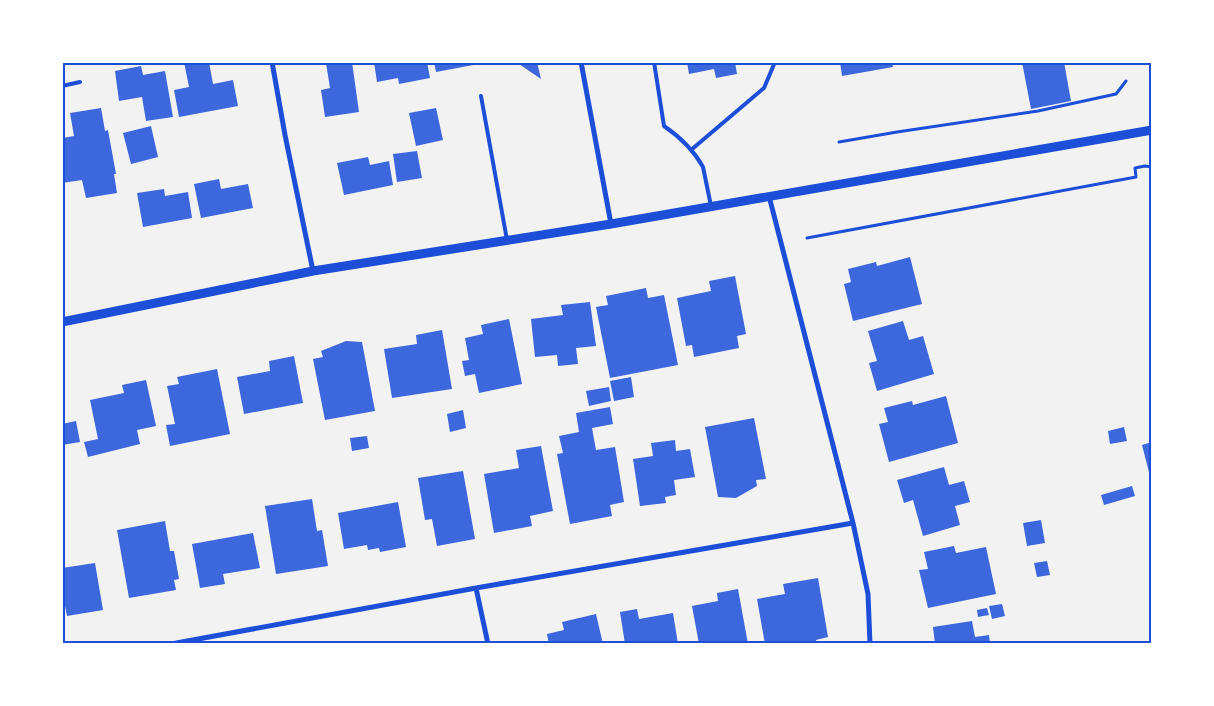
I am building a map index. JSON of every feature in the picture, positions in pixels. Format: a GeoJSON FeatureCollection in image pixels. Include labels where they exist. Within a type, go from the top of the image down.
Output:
{"type":"FeatureCollection","features":[{"type":"Feature","properties":{"kind":"street"},"geometry":{"type":"LineString","coordinates":[[272,62],[313,271]]}},
{"type":"Feature","properties":{"kind":"street"},"geometry":{"type":"LineString","coordinates":[[581,62],[611,224]]}},
{"type":"Feature","properties":{"kind":"street"},"geometry":{"type":"LineString","coordinates":[[62,322],[313,271],[611,224],[1152,130]]}},
{"type":"Feature","properties":{"kind":"street"},"geometry":{"type":"LineString","coordinates":[[769,196],[853,523],[868,594],[870,644]]}},
{"type":"Feature","properties":{"kind":"street"},"geometry":{"type":"LineString","coordinates":[[171,644],[476,588],[853,523]]}},
{"type":"Feature","properties":{"kind":"street"},"geometry":{"type":"LineString","coordinates":[[476,588],[488,644]]}},
{"type":"Feature","properties":{"kind":"lane"},"geometry":{"type":"LineString","coordinates":[[654,62],[664,126],[683,139],[703,167],[711,206]]}},
{"type":"Feature","properties":{"kind":"lane"},"geometry":{"type":"LineString","coordinates":[[691,150],[764,88],[776,62]]}},
{"type":"Feature","properties":{"kind":"lane"},"geometry":{"type":"LineString","coordinates":[[62,86],[80,82]]}},
{"type":"Feature","properties":{"kind":"lane"},"geometry":{"type":"LineString","coordinates":[[481,96],[507,240]]}},
{"type":"Feature","properties":{"kind":"path"},"geometry":{"type":"LineString","coordinates":[[839,142],[1038,111],[1116,94],[1126,81]]}},
{"type":"Feature","properties":{"kind":"path"},"geometry":{"type":"LineString","coordinates":[[807,238],[1136,177],[1135,168],[1152,167]]}},
{"type":"Feature","properties":{"kind":"building"},"geometry":{"type":"Polygon","coordinates":[[[184,62],[209,62],[213,84],[233,80],[238,106],[179,117],[174,90],[189,87],[184,62]]]}},
{"type":"Feature","properties":{"kind":"building"},"geometry":{"type":"Polygon","coordinates":[[[352,62],[359,112],[325,117],[321,90],[330,88],[326,63],[352,62]]]}},
{"type":"Feature","properties":{"kind":"building"},"geometry":{"type":"Polygon","coordinates":[[[374,62],[427,62],[430,78],[399,84],[398,78],[377,82],[374,62]]]}},
{"type":"Feature","properties":{"kind":"building"},"geometry":{"type":"Polygon","coordinates":[[[434,62],[484,62],[484,63],[436,72],[434,62]]]}},
{"type":"Feature","properties":{"kind":"building"},"geometry":{"type":"Polygon","coordinates":[[[516,62],[537,62],[541,79],[516,62]]]}},
{"type":"Feature","properties":{"kind":"building"},"geometry":{"type":"Polygon","coordinates":[[[687,62],[735,62],[737,74],[716,78],[714,69],[689,74],[687,62]]]}},
{"type":"Feature","properties":{"kind":"building"},"geometry":{"type":"Polygon","coordinates":[[[840,62],[892,62],[893,67],[842,76],[840,62]]]}},
{"type":"Feature","properties":{"kind":"building"},"geometry":{"type":"Polygon","coordinates":[[[1022,62],[1064,62],[1071,101],[1031,109],[1022,62]]]}},
{"type":"Feature","properties":{"kind":"building"},"geometry":{"type":"Polygon","coordinates":[[[141,66],[143,75],[165,71],[173,117],[146,121],[142,97],[119,101],[115,71],[141,66]]]}},
{"type":"Feature","properties":{"kind":"building"},"geometry":{"type":"Polygon","coordinates":[[[101,108],[105,131],[108,130],[116,174],[114,174],[117,193],[86,198],[82,180],[62,183],[62,138],[74,136],[70,113],[101,108]]]}},
{"type":"Feature","properties":{"kind":"building"},"geometry":{"type":"Polygon","coordinates":[[[436,108],[443,140],[416,146],[409,113],[436,108]]]}},
{"type":"Feature","properties":{"kind":"building"},"geometry":{"type":"Polygon","coordinates":[[[151,126],[158,157],[131,164],[123,133],[151,126]]]}},
{"type":"Feature","properties":{"kind":"building"},"geometry":{"type":"Polygon","coordinates":[[[417,151],[422,178],[397,182],[393,154],[417,151]]]}},
{"type":"Feature","properties":{"kind":"building"},"geometry":{"type":"Polygon","coordinates":[[[368,157],[370,165],[389,161],[393,185],[344,195],[337,163],[368,157]]]}},
{"type":"Feature","properties":{"kind":"building"},"geometry":{"type":"Polygon","coordinates":[[[219,179],[221,189],[248,184],[253,208],[201,218],[194,184],[219,179]]]}},
{"type":"Feature","properties":{"kind":"building"},"geometry":{"type":"Polygon","coordinates":[[[164,189],[165,196],[188,192],[192,218],[143,227],[137,193],[164,189]]]}},
{"type":"Feature","properties":{"kind":"building"},"geometry":{"type":"Polygon","coordinates":[[[910,257],[922,304],[853,321],[844,284],[851,282],[848,269],[876,262],[877,266],[910,257]]]}},
{"type":"Feature","properties":{"kind":"building"},"geometry":{"type":"Polygon","coordinates":[[[735,276],[746,334],[737,336],[739,348],[694,357],[692,345],[686,346],[677,298],[711,291],[709,281],[735,276]]]}},
{"type":"Feature","properties":{"kind":"building"},"geometry":{"type":"Polygon","coordinates":[[[646,288],[648,298],[664,295],[678,365],[610,378],[596,307],[608,305],[606,296],[646,288]]]}},
{"type":"Feature","properties":{"kind":"building"},"geometry":{"type":"Polygon","coordinates":[[[590,302],[596,346],[576,348],[578,364],[558,366],[557,355],[535,357],[531,319],[563,315],[561,305],[590,302]]]}},
{"type":"Feature","properties":{"kind":"building"},"geometry":{"type":"Polygon","coordinates":[[[509,319],[522,384],[479,393],[475,374],[465,376],[462,361],[469,360],[465,338],[483,334],[481,325],[509,319]]]}},
{"type":"Feature","properties":{"kind":"building"},"geometry":{"type":"Polygon","coordinates":[[[903,321],[909,340],[923,336],[934,374],[877,391],[869,363],[877,361],[868,331],[903,321]]]}},
{"type":"Feature","properties":{"kind":"building"},"geometry":{"type":"Polygon","coordinates":[[[442,330],[452,389],[392,398],[384,349],[417,344],[416,335],[442,330]]]}},
{"type":"Feature","properties":{"kind":"building"},"geometry":{"type":"Polygon","coordinates":[[[346,341],[362,342],[375,411],[325,420],[313,359],[323,357],[321,351],[346,341]]]}},
{"type":"Feature","properties":{"kind":"building"},"geometry":{"type":"Polygon","coordinates":[[[294,356],[303,403],[244,414],[237,377],[270,371],[269,361],[294,356]]]}},
{"type":"Feature","properties":{"kind":"building"},"geometry":{"type":"Polygon","coordinates":[[[217,369],[230,434],[170,446],[166,425],[175,424],[167,386],[179,384],[177,377],[217,369]]]}},
{"type":"Feature","properties":{"kind":"building"},"geometry":{"type":"Polygon","coordinates":[[[631,377],[634,397],[614,401],[610,381],[631,377]]]}},
{"type":"Feature","properties":{"kind":"building"},"geometry":{"type":"Polygon","coordinates":[[[146,380],[156,426],[137,430],[140,444],[88,457],[84,442],[98,439],[90,400],[124,393],[122,385],[146,380]]]}},
{"type":"Feature","properties":{"kind":"building"},"geometry":{"type":"Polygon","coordinates":[[[609,387],[611,401],[589,406],[586,391],[609,387]]]}},
{"type":"Feature","properties":{"kind":"building"},"geometry":{"type":"Polygon","coordinates":[[[946,396],[958,443],[889,462],[879,424],[888,422],[884,408],[912,401],[913,405],[946,396]]]}},
{"type":"Feature","properties":{"kind":"building"},"geometry":{"type":"Polygon","coordinates":[[[610,407],[613,424],[592,428],[596,450],[615,447],[624,502],[610,505],[612,516],[570,524],[557,454],[563,453],[559,436],[579,432],[576,413],[610,407]]]}},
{"type":"Feature","properties":{"kind":"building"},"geometry":{"type":"Polygon","coordinates":[[[463,410],[466,428],[450,432],[447,414],[463,410]]]}},
{"type":"Feature","properties":{"kind":"building"},"geometry":{"type":"Polygon","coordinates":[[[754,418],[766,479],[756,480],[757,486],[736,498],[718,497],[705,427],[754,418]]]}},
{"type":"Feature","properties":{"kind":"building"},"geometry":{"type":"Polygon","coordinates":[[[76,421],[80,442],[62,445],[62,424],[76,421]]]}},
{"type":"Feature","properties":{"kind":"building"},"geometry":{"type":"Polygon","coordinates":[[[1124,427],[1127,441],[1110,444],[1108,431],[1124,427]]]}},
{"type":"Feature","properties":{"kind":"building"},"geometry":{"type":"Polygon","coordinates":[[[367,436],[369,448],[352,451],[350,438],[367,436]]]}},
{"type":"Feature","properties":{"kind":"building"},"geometry":{"type":"Polygon","coordinates":[[[675,440],[676,451],[690,449],[695,477],[674,480],[676,495],[665,497],[666,503],[640,506],[633,459],[653,456],[651,443],[675,440]]]}},
{"type":"Feature","properties":{"kind":"building"},"geometry":{"type":"Polygon","coordinates":[[[1152,442],[1152,480],[1151,480],[1142,445],[1152,442]]]}},
{"type":"Feature","properties":{"kind":"building"},"geometry":{"type":"Polygon","coordinates":[[[541,446],[553,511],[530,516],[532,526],[494,533],[484,474],[519,468],[516,450],[541,446]]]}},
{"type":"Feature","properties":{"kind":"building"},"geometry":{"type":"Polygon","coordinates":[[[944,467],[949,485],[964,481],[970,502],[955,506],[960,525],[923,536],[913,500],[904,503],[897,480],[944,467]]]}},
{"type":"Feature","properties":{"kind":"building"},"geometry":{"type":"Polygon","coordinates":[[[463,471],[475,539],[437,546],[432,519],[425,520],[418,478],[463,471]]]}},
{"type":"Feature","properties":{"kind":"building"},"geometry":{"type":"Polygon","coordinates":[[[1132,486],[1135,496],[1104,505],[1101,495],[1132,486]]]}},
{"type":"Feature","properties":{"kind":"building"},"geometry":{"type":"Polygon","coordinates":[[[312,499],[317,531],[322,530],[328,566],[276,574],[265,506],[312,499]]]}},
{"type":"Feature","properties":{"kind":"building"},"geometry":{"type":"Polygon","coordinates":[[[398,502],[406,547],[380,552],[379,548],[368,550],[367,545],[344,549],[338,513],[398,502]]]}},
{"type":"Feature","properties":{"kind":"building"},"geometry":{"type":"Polygon","coordinates":[[[1041,520],[1045,543],[1027,546],[1023,523],[1041,520]]]}},
{"type":"Feature","properties":{"kind":"building"},"geometry":{"type":"Polygon","coordinates":[[[165,521],[170,551],[174,551],[179,579],[174,580],[176,590],[129,598],[117,530],[165,521]]]}},
{"type":"Feature","properties":{"kind":"building"},"geometry":{"type":"Polygon","coordinates":[[[253,533],[260,568],[223,574],[225,584],[200,588],[192,544],[253,533]]]}},
{"type":"Feature","properties":{"kind":"building"},"geometry":{"type":"Polygon","coordinates":[[[954,546],[956,553],[986,547],[996,594],[928,608],[919,570],[928,569],[924,552],[954,546]]]}},
{"type":"Feature","properties":{"kind":"building"},"geometry":{"type":"Polygon","coordinates":[[[1047,561],[1050,575],[1037,577],[1034,563],[1047,561]]]}},
{"type":"Feature","properties":{"kind":"building"},"geometry":{"type":"Polygon","coordinates":[[[95,563],[103,610],[67,616],[65,606],[62,606],[62,568],[95,563]]]}},
{"type":"Feature","properties":{"kind":"building"},"geometry":{"type":"Polygon","coordinates":[[[818,578],[828,637],[816,640],[817,644],[765,644],[757,599],[785,594],[783,584],[818,578]]]}},
{"type":"Feature","properties":{"kind":"building"},"geometry":{"type":"Polygon","coordinates":[[[738,589],[748,644],[699,644],[692,606],[718,601],[717,593],[738,589]]]}},
{"type":"Feature","properties":{"kind":"building"},"geometry":{"type":"Polygon","coordinates":[[[1002,604],[1005,616],[992,619],[989,606],[1002,604]]]}},
{"type":"Feature","properties":{"kind":"building"},"geometry":{"type":"Polygon","coordinates":[[[987,608],[989,615],[978,617],[977,610],[987,608]]]}},
{"type":"Feature","properties":{"kind":"building"},"geometry":{"type":"Polygon","coordinates":[[[637,609],[639,619],[673,613],[678,644],[625,644],[620,612],[637,609]]]}},
{"type":"Feature","properties":{"kind":"building"},"geometry":{"type":"Polygon","coordinates":[[[596,614],[603,644],[549,644],[547,634],[564,630],[562,622],[596,614]]]}},
{"type":"Feature","properties":{"kind":"building"},"geometry":{"type":"Polygon","coordinates":[[[972,621],[975,637],[989,635],[990,644],[935,644],[933,627],[972,621]]]}}]}
